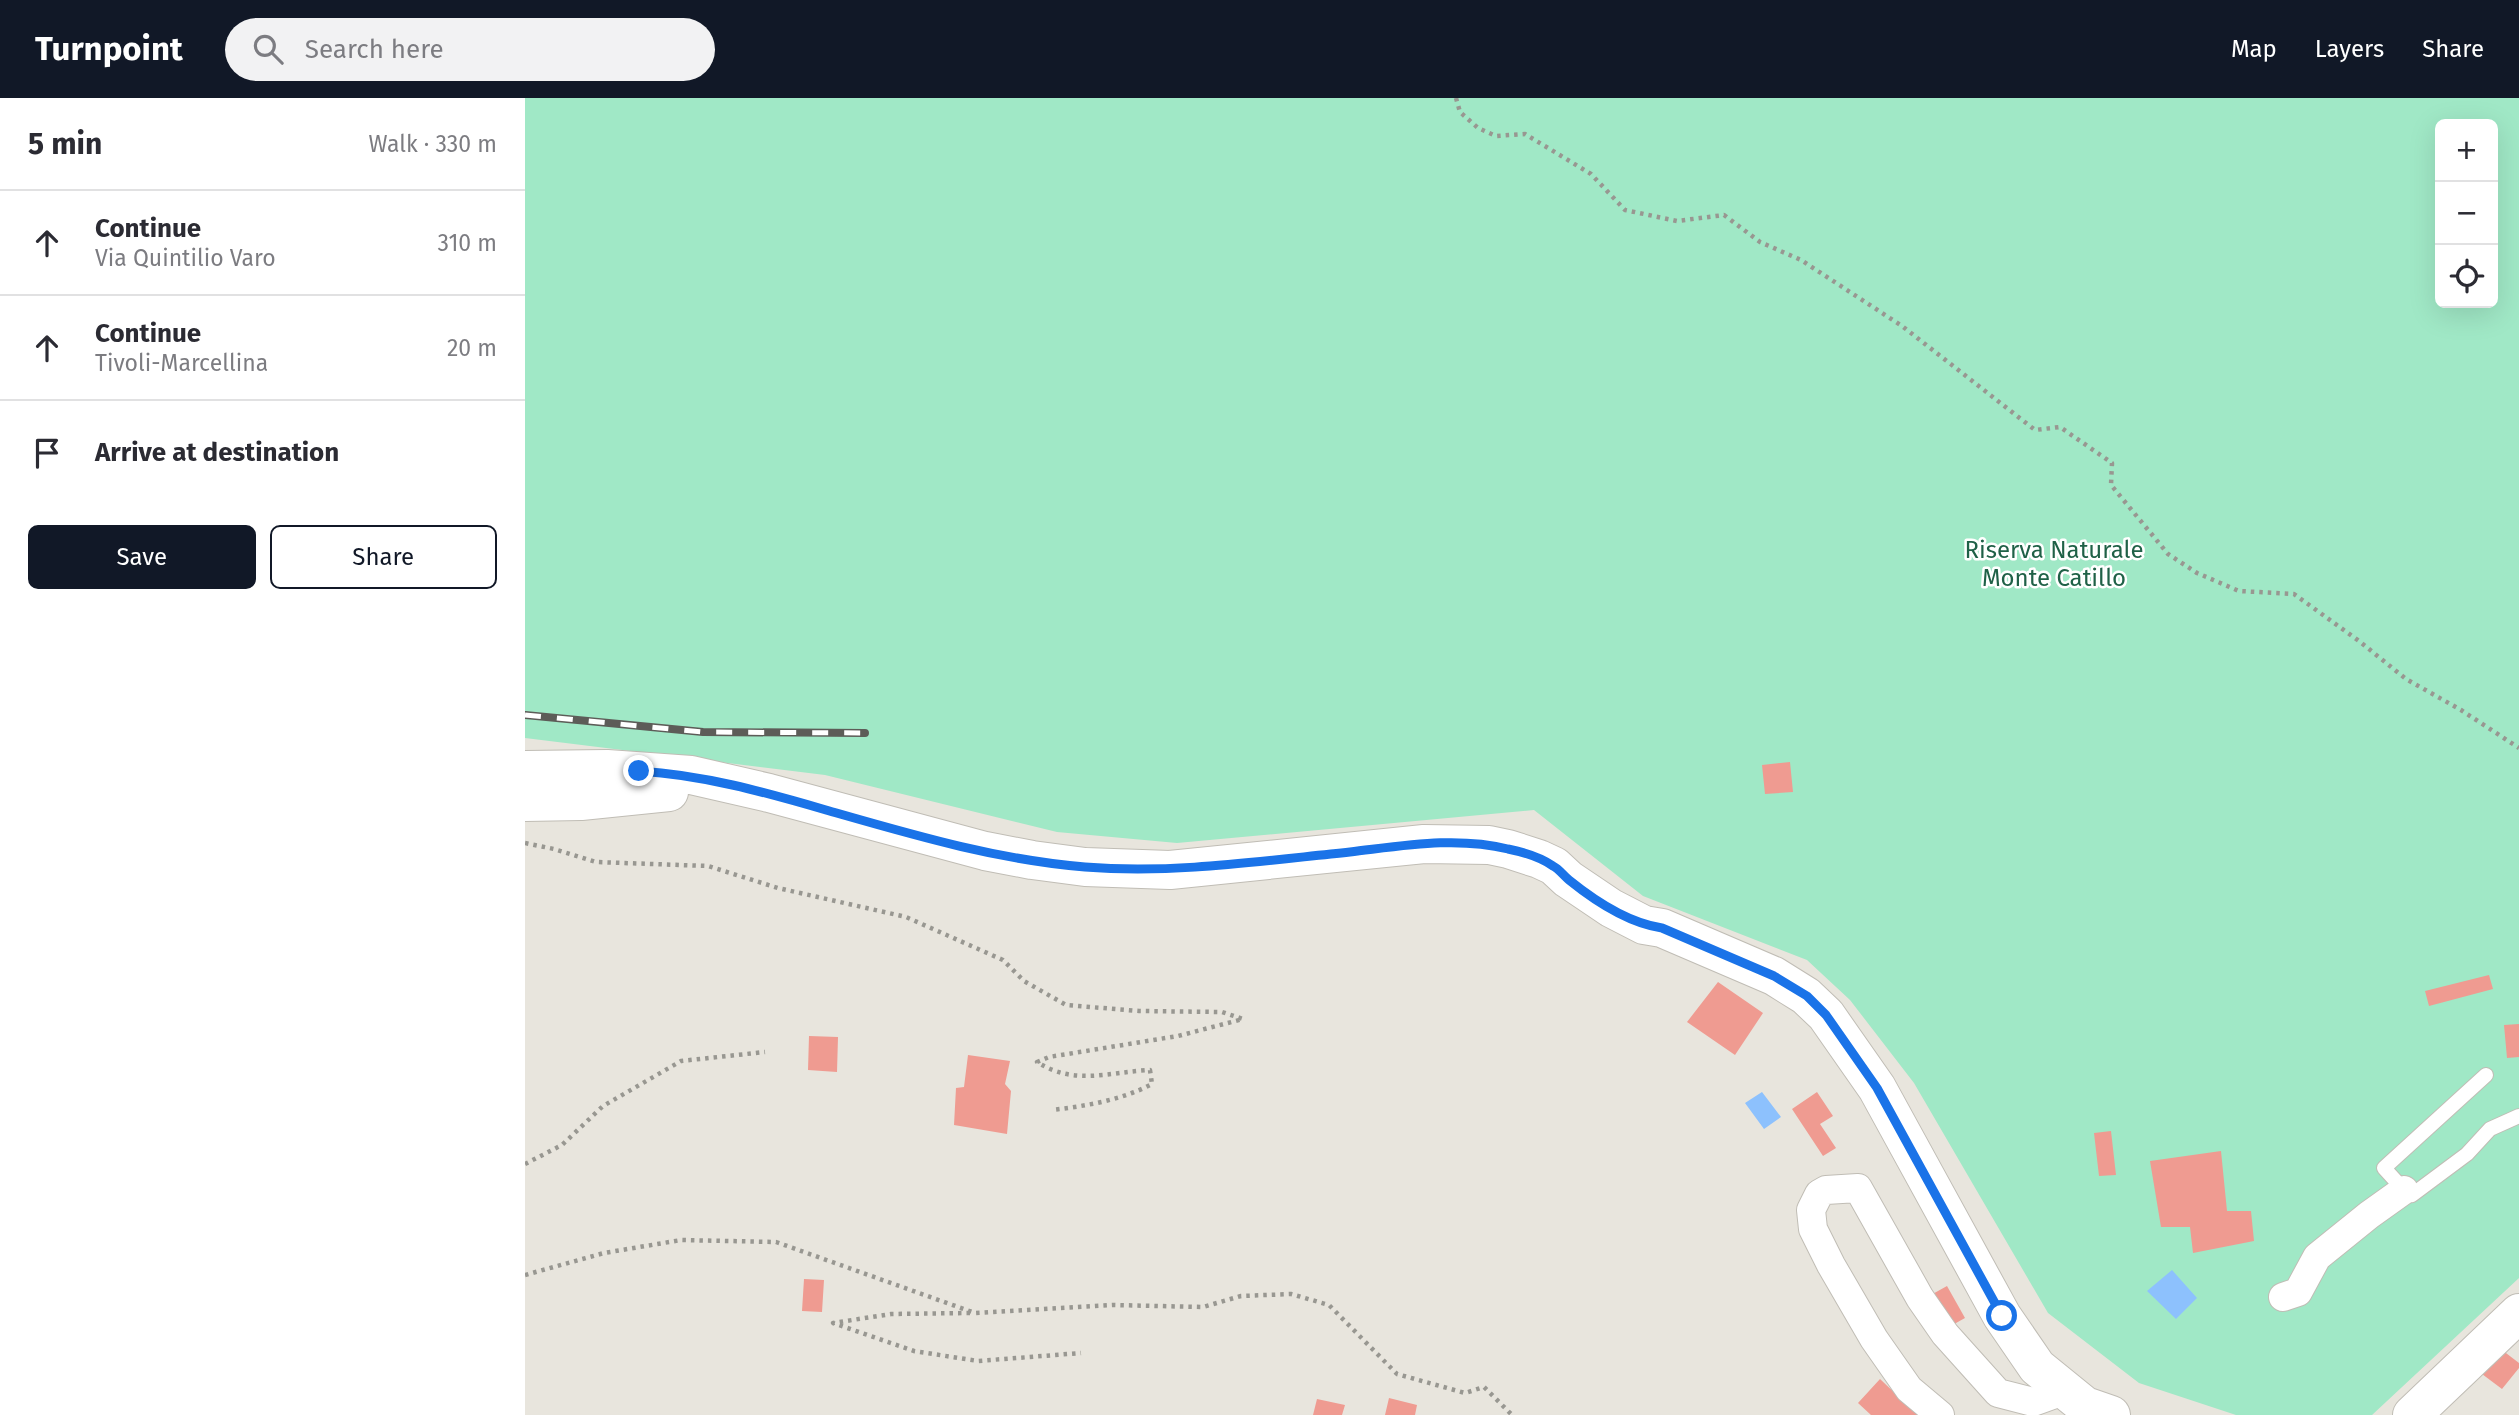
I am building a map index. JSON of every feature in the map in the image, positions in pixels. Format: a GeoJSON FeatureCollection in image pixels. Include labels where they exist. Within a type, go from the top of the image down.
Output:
{"type":"FeatureCollection","features":[{"type":"Feature","properties":{"kind":"main road"},"geometry":{"type":"LineString","coordinates":[[525,770],[607,769],[667,773],[738,785],[972,848],[1060,865],[1170,870],[1441,843],[1489,845],[1539,859],[1554,866],[1596,899],[1644,925],[1662,928],[1774,976],[1807,996],[1826,1015],[1877,1088],[2002,1316],[2037,1367],[2085,1406],[2111,1415]]}},
{"type":"Feature","properties":{"kind":"main road"},"geometry":{"type":"LineString","coordinates":[[525,802],[581,801],[738,785]]}},
{"type":"Feature","properties":{"kind":"main road"},"geometry":{"type":"LineString","coordinates":[[2412,1415],[2519,1313]]}},
{"type":"Feature","properties":{"kind":"street"},"geometry":{"type":"LineString","coordinates":[[1940,1415],[1909,1389],[1874,1339],[1831,1265],[1813,1229],[1811,1210],[1819,1194],[1826,1190],[1858,1188],[1920,1298],[1945,1334],[1999,1393],[2033,1402],[2066,1390]]}},
{"type":"Feature","properties":{"kind":"street"},"geometry":{"type":"LineString","coordinates":[[2283,1297],[2298,1292],[2317,1257],[2403,1190]]}},
{"type":"Feature","properties":{"kind":"lane"},"geometry":{"type":"LineString","coordinates":[[2486,1075],[2384,1168],[2403,1190],[2412,1195],[2467,1154],[2490,1129],[2519,1116]]}},
{"type":"Feature","properties":{"kind":"path"},"geometry":{"type":"LineString","coordinates":[[1456,98],[1460,112],[1478,128],[1496,136],[1525,134],[1591,174],[1625,210],[1677,221],[1724,215],[1760,242],[1801,260],[1902,326],[2035,430],[2060,427],[2112,463],[2111,485],[2168,554],[2197,573],[2239,591],[2294,594],[2406,679],[2461,710],[2519,748]]}},
{"type":"Feature","properties":{"kind":"path"},"geometry":{"type":"LineString","coordinates":[[525,843],[596,862],[708,866],[778,888],[906,917],[1003,960],[1024,981],[1066,1005],[1139,1011],[1222,1012],[1243,1019],[1178,1037],[1049,1056],[1037,1062],[1054,1073],[1084,1077],[1150,1070],[1152,1084],[1109,1100],[1052,1110]]}},
{"type":"Feature","properties":{"kind":"path"},"geometry":{"type":"LineString","coordinates":[[525,1164],[562,1145],[603,1106],[681,1061],[765,1052]]}},
{"type":"Feature","properties":{"kind":"path"},"geometry":{"type":"LineString","coordinates":[[525,1275],[604,1253],[681,1240],[776,1242],[975,1313]]}},
{"type":"Feature","properties":{"kind":"path"},"geometry":{"type":"LineString","coordinates":[[1081,1353],[978,1361],[914,1351],[833,1323],[891,1314],[975,1313],[1112,1305],[1203,1307],[1241,1296],[1291,1294],[1329,1305],[1397,1374],[1465,1393],[1484,1388],[1512,1415]]}},
{"type":"Feature","properties":{"kind":"green space","name":"Riserva Naturale Monte Catillo"},"geometry":{"type":"Polygon","coordinates":[[[525,98],[2519,98],[2519,1278],[2372,1415],[2236,1415],[2139,1383],[2048,1313],[1914,1083],[1850,1000],[1807,960],[1643,896],[1534,810],[1177,843],[1057,832],[825,775],[525,738],[525,98]]]}},
{"type":"Feature","properties":{"kind":"water"},"geometry":{"type":"Polygon","coordinates":[[[1762,1092],[1781,1117],[1764,1129],[1745,1103],[1762,1092]]]}},
{"type":"Feature","properties":{"kind":"water"},"geometry":{"type":"Polygon","coordinates":[[[2172,1270],[2197,1298],[2176,1319],[2147,1291],[2172,1270]]]}},
{"type":"Feature","properties":{"kind":"building"},"geometry":{"type":"Polygon","coordinates":[[[1790,762],[1793,792],[1765,794],[1762,765],[1790,762]]]}},
{"type":"Feature","properties":{"kind":"building"},"geometry":{"type":"Polygon","coordinates":[[[2489,975],[2493,989],[2429,1006],[2425,991],[2489,975]]]}},
{"type":"Feature","properties":{"kind":"building"},"geometry":{"type":"Polygon","coordinates":[[[1718,982],[1763,1013],[1735,1055],[1687,1022],[1718,982]]]}},
{"type":"Feature","properties":{"kind":"building"},"geometry":{"type":"Polygon","coordinates":[[[2519,1024],[2519,1057],[2507,1058],[2504,1025],[2519,1024]]]}},
{"type":"Feature","properties":{"kind":"building"},"geometry":{"type":"Polygon","coordinates":[[[809,1036],[838,1037],[837,1072],[808,1070],[809,1036]]]}},
{"type":"Feature","properties":{"kind":"building"},"geometry":{"type":"Polygon","coordinates":[[[968,1055],[1010,1061],[1005,1084],[1011,1091],[1007,1134],[954,1125],[956,1088],[964,1087],[968,1055]]]}},
{"type":"Feature","properties":{"kind":"building"},"geometry":{"type":"Polygon","coordinates":[[[1817,1092],[1833,1116],[1820,1124],[1836,1148],[1823,1156],[1792,1109],[1817,1092]]]}},
{"type":"Feature","properties":{"kind":"building"},"geometry":{"type":"Polygon","coordinates":[[[2111,1131],[2116,1175],[2099,1176],[2094,1133],[2111,1131]]]}},
{"type":"Feature","properties":{"kind":"building"},"geometry":{"type":"Polygon","coordinates":[[[2221,1151],[2227,1211],[2251,1211],[2254,1241],[2193,1253],[2190,1227],[2161,1227],[2150,1161],[2221,1151]]]}},
{"type":"Feature","properties":{"kind":"building"},"geometry":{"type":"Polygon","coordinates":[[[804,1279],[824,1280],[822,1312],[802,1311],[804,1279]]]}},
{"type":"Feature","properties":{"kind":"building"},"geometry":{"type":"Polygon","coordinates":[[[1947,1286],[1965,1318],[1947,1328],[1929,1296],[1947,1286]]]}},
{"type":"Feature","properties":{"kind":"building"},"geometry":{"type":"Polygon","coordinates":[[[2502,1350],[2519,1363],[2519,1368],[2502,1389],[2482,1374],[2502,1350]]]}},
{"type":"Feature","properties":{"kind":"building"},"geometry":{"type":"Polygon","coordinates":[[[1880,1379],[1918,1415],[1871,1415],[1858,1403],[1880,1379]]]}},
{"type":"Feature","properties":{"kind":"building"},"geometry":{"type":"Polygon","coordinates":[[[1389,1398],[1417,1405],[1415,1415],[1385,1415],[1389,1398]]]}},
{"type":"Feature","properties":{"kind":"building"},"geometry":{"type":"Polygon","coordinates":[[[1317,1399],[1345,1405],[1342,1415],[1313,1415],[1317,1399]]]}},
{"type":"Feature","properties":{"kind":"railway"},"geometry":{"type":"LineString","coordinates":[[525,715],[703,732],[865,733]]}},
{"type":"Feature","properties":{"kind":"route"},"geometry":{"type":"LineString","coordinates":[[639,771],[691,775],[738,785],[985,851],[1060,865],[1170,870],[1441,843],[1489,845],[1539,859],[1554,866],[1596,899],[1644,925],[1662,928],[1728,955],[1774,976],[1807,996],[1843,1037],[1877,1088],[2002,1316]]}}]}
